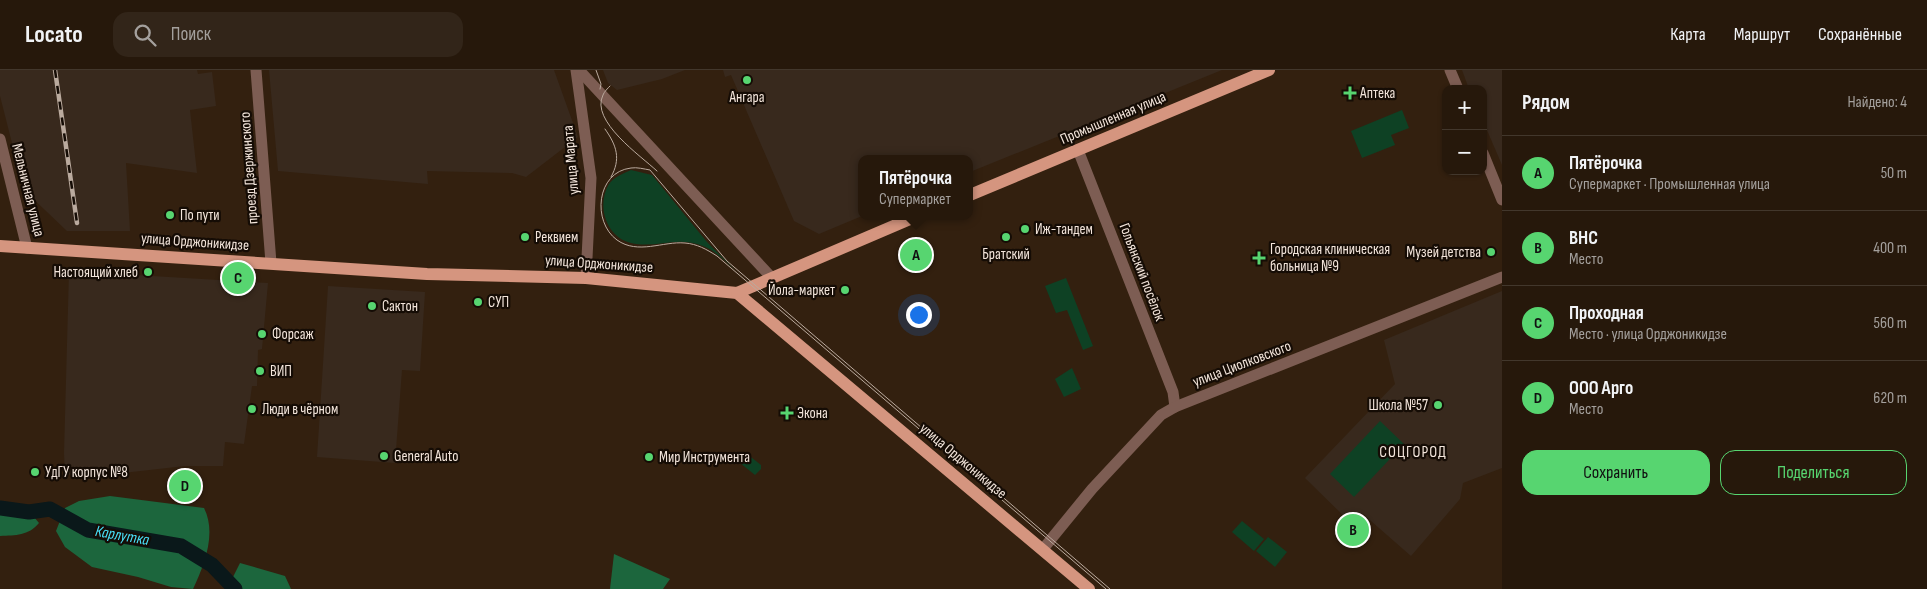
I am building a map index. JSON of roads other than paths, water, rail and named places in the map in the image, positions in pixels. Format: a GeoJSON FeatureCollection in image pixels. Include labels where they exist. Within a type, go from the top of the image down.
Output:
{"type":"FeatureCollection","features":[{"type":"Feature","properties":{"kind":"main road","name":"Промышленная улица"},"geometry":{"type":"LineString","coordinates":[[973,194],[1269,70]]}},
{"type":"Feature","properties":{"kind":"main road"},"geometry":{"type":"LineString","coordinates":[[737,293],[908,220]]}},
{"type":"Feature","properties":{"kind":"main road","name":"улица Орджоникидзе"},"geometry":{"type":"LineString","coordinates":[[0,246],[427,274],[586,278],[737,293],[1089,589]]}},
{"type":"Feature","properties":{"kind":"street","name":"проезд Дзержинского"},"geometry":{"type":"LineString","coordinates":[[256,70],[271,263]]}},
{"type":"Feature","properties":{"kind":"street"},"geometry":{"type":"LineString","coordinates":[[577,70],[772,278]]}},
{"type":"Feature","properties":{"kind":"street","name":"улица Марата"},"geometry":{"type":"LineString","coordinates":[[577,70],[591,178],[586,278]]}},
{"type":"Feature","properties":{"kind":"street"},"geometry":{"type":"LineString","coordinates":[[1450,70],[1456,85]]}},
{"type":"Feature","properties":{"kind":"street","name":"Мельничная улица"},"geometry":{"type":"LineString","coordinates":[[0,139],[27,248]]}},
{"type":"Feature","properties":{"kind":"street","name":"Гольянский посёлок"},"geometry":{"type":"LineString","coordinates":[[1078,150],[1173,392],[1174,406]]}},
{"type":"Feature","properties":{"kind":"street"},"geometry":{"type":"LineString","coordinates":[[1487,163],[1502,200]]}},
{"type":"Feature","properties":{"kind":"street","name":"улица Циолковского"},"geometry":{"type":"LineString","coordinates":[[1043,550],[1092,489],[1161,415],[1174,406],[1502,277]]}},
{"type":"Feature","properties":{"kind":"waterway","name":"Карлутка"},"geometry":{"type":"LineString","coordinates":[[0,508],[29,512],[50,509],[88,530],[181,546],[212,565],[235,589]]}},
{"type":"Feature","properties":{"kind":"tram line"},"geometry":{"type":"LineString","coordinates":[[596,70],[601,84],[600,89]]}},
{"type":"Feature","properties":{"kind":"tram line"},"geometry":{"type":"LineString","coordinates":[[610,86],[603,95],[601,105],[610,127],[629,147],[657,171]]}},
{"type":"Feature","properties":{"kind":"tram line"},"geometry":{"type":"LineString","coordinates":[[605,129],[615,147],[617,158],[611,177]]}},
{"type":"Feature","properties":{"kind":"tram line"},"geometry":{"type":"LineString","coordinates":[[1106,589],[717,256],[701,247],[689,244],[677,243],[633,247],[617,240],[609,232],[601,210],[605,188],[611,178],[619,172],[631,168],[650,170],[727,261],[1110,589]]}},
{"type":"Feature","properties":{"kind":"railway"},"geometry":{"type":"LineString","coordinates":[[55,70],[77,223]]}},
{"type":"Feature","properties":{"kind":"place","name":"Ангара"},"geometry":{"type":"Point","coordinates":[747,80]}},
{"type":"Feature","properties":{"kind":"place","name":"Аптека"},"geometry":{"type":"Point","coordinates":[1350,93]}},
{"type":"Feature","properties":{"kind":"place","name":"По пути"},"geometry":{"type":"Point","coordinates":[170,215]}},
{"type":"Feature","properties":{"kind":"place","name":"Иж-тандем"},"geometry":{"type":"Point","coordinates":[1025,229]}},
{"type":"Feature","properties":{"kind":"place","name":"Реквием"},"geometry":{"type":"Point","coordinates":[525,237]}},
{"type":"Feature","properties":{"kind":"place","name":"Братский"},"geometry":{"type":"Point","coordinates":[1006,237]}},
{"type":"Feature","properties":{"kind":"place","name":"Музей детства"},"geometry":{"type":"Point","coordinates":[1491,252]}},
{"type":"Feature","properties":{"kind":"place","name":"Пятёрочка"},"geometry":{"type":"Point","coordinates":[916,255]}},
{"type":"Feature","properties":{"kind":"place","name":"Городская клиническая больница №9"},"geometry":{"type":"Point","coordinates":[1259,258]}},
{"type":"Feature","properties":{"kind":"place","name":"Настоящий хлеб"},"geometry":{"type":"Point","coordinates":[148,272]}},
{"type":"Feature","properties":{"kind":"place","name":"Проходная"},"geometry":{"type":"Point","coordinates":[238,278]}},
{"type":"Feature","properties":{"kind":"place","name":"Йола-маркет"},"geometry":{"type":"Point","coordinates":[845,290]}},
{"type":"Feature","properties":{"kind":"place","name":"СУП"},"geometry":{"type":"Point","coordinates":[478,302]}},
{"type":"Feature","properties":{"kind":"place","name":"Сактон"},"geometry":{"type":"Point","coordinates":[372,306]}},
{"type":"Feature","properties":{"kind":"place","name":"Форсаж"},"geometry":{"type":"Point","coordinates":[262,334]}},
{"type":"Feature","properties":{"kind":"place","name":"ВИП"},"geometry":{"type":"Point","coordinates":[260,371]}},
{"type":"Feature","properties":{"kind":"place","name":"Школа №57"},"geometry":{"type":"Point","coordinates":[1438,405]}},
{"type":"Feature","properties":{"kind":"place","name":"Люди в чёрном"},"geometry":{"type":"Point","coordinates":[252,409]}},
{"type":"Feature","properties":{"kind":"place","name":"Экона"},"geometry":{"type":"Point","coordinates":[787,413]}},
{"type":"Feature","properties":{"kind":"place","name":"General Auto"},"geometry":{"type":"Point","coordinates":[384,456]}},
{"type":"Feature","properties":{"kind":"place","name":"Мир Инструмента"},"geometry":{"type":"Point","coordinates":[649,457]}},
{"type":"Feature","properties":{"kind":"place","name":"УдГУ корпус №8"},"geometry":{"type":"Point","coordinates":[35,472]}},
{"type":"Feature","properties":{"kind":"place","name":"ООО Арго"},"geometry":{"type":"Point","coordinates":[185,486]}},
{"type":"Feature","properties":{"kind":"place","name":"ВНС"},"geometry":{"type":"Point","coordinates":[1353,530]}},
{"type":"Feature","properties":{"kind":"district","name":"СОЦГОРОД"},"geometry":{"type":"Point","coordinates":[1413,452]}}]}
